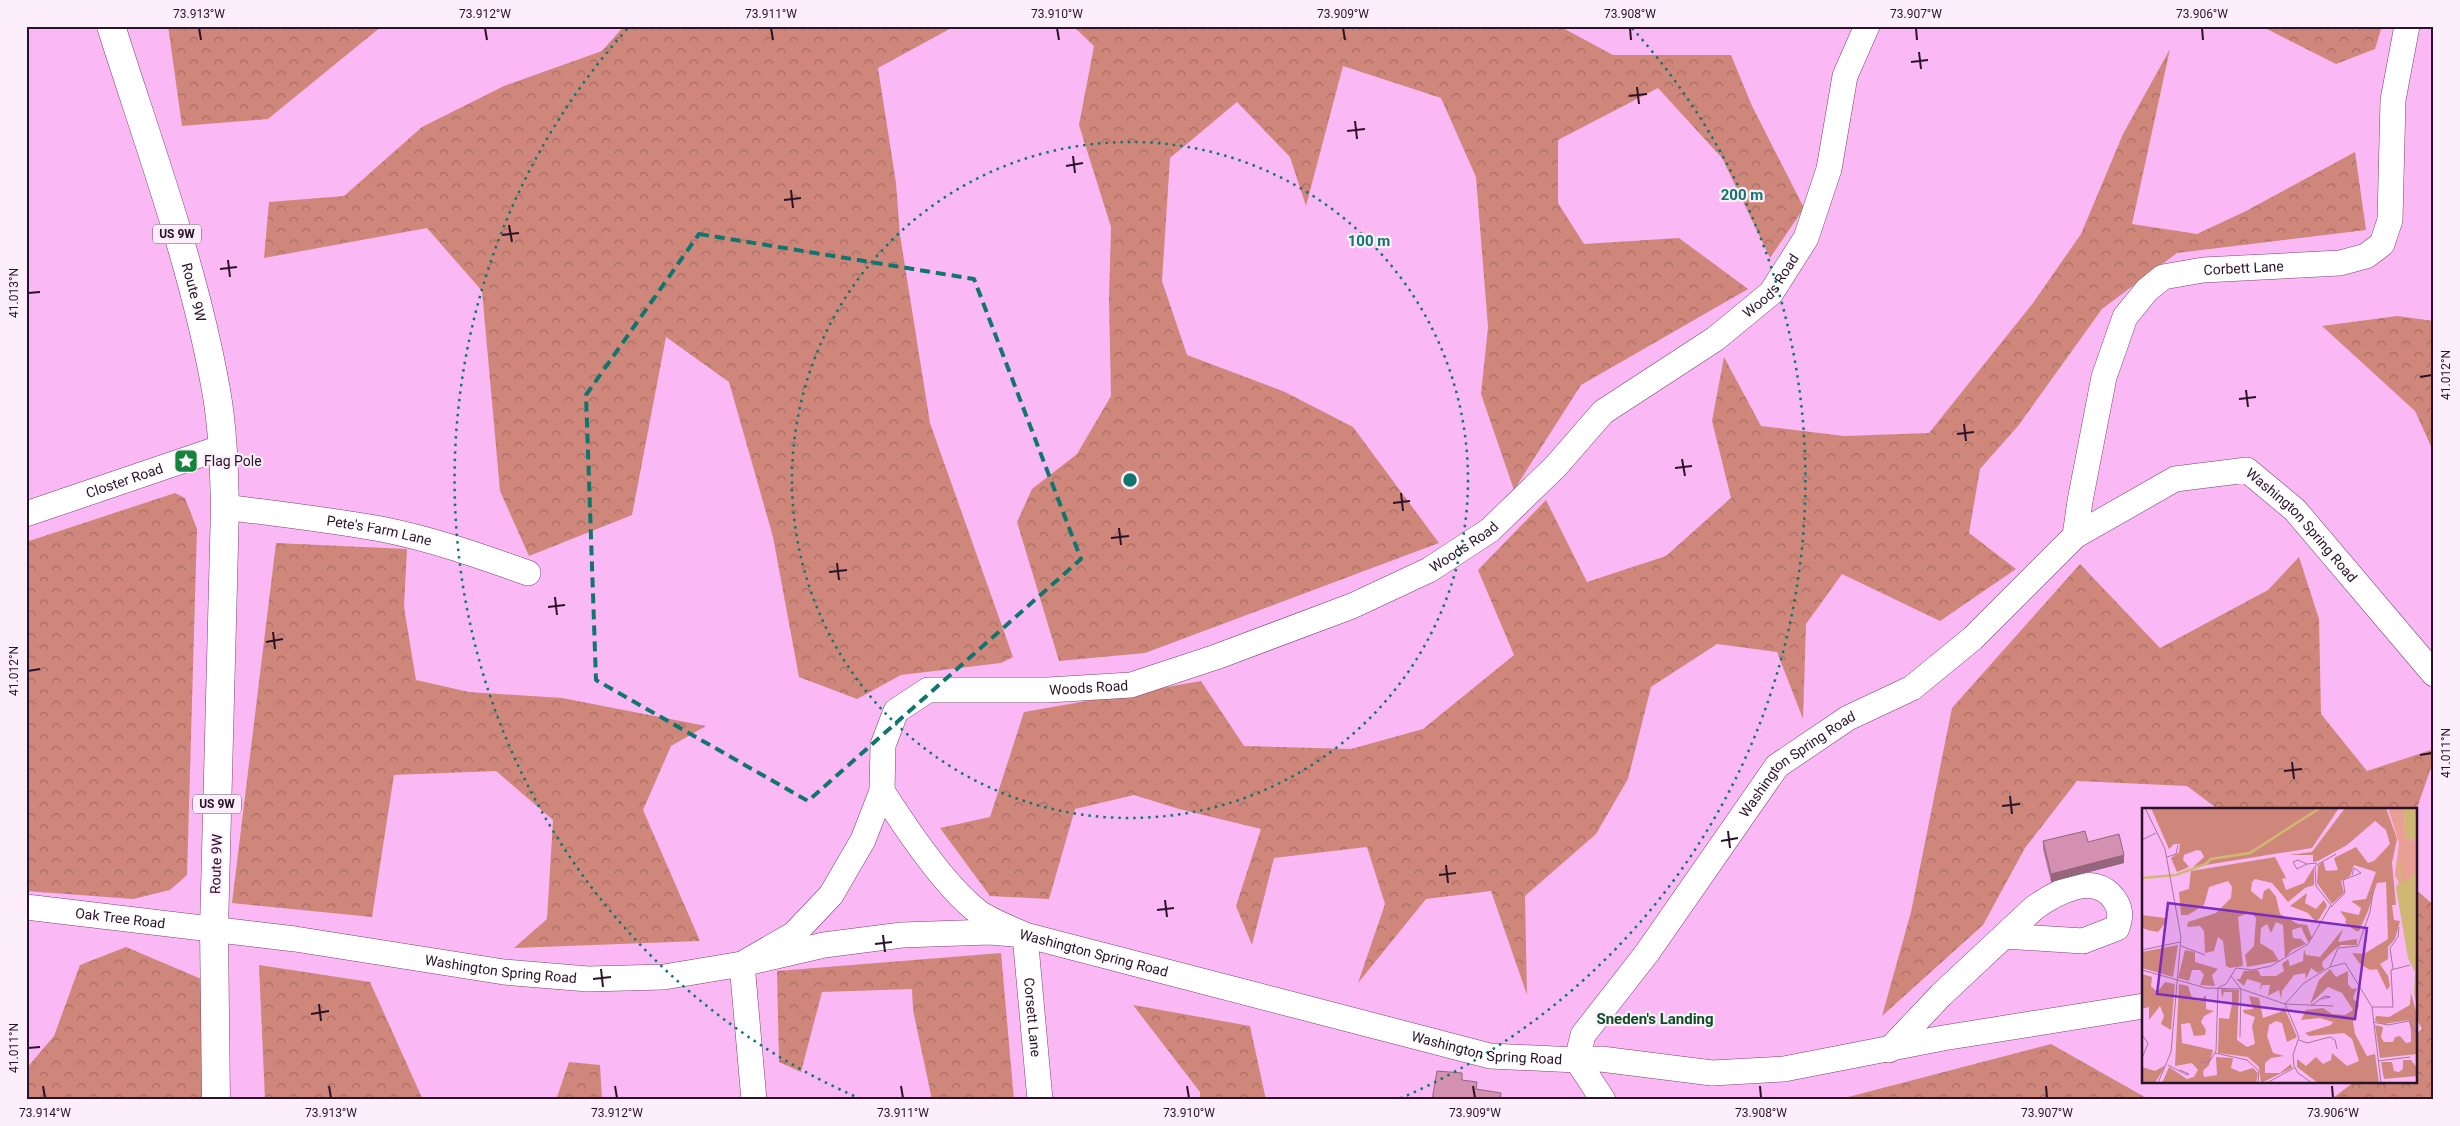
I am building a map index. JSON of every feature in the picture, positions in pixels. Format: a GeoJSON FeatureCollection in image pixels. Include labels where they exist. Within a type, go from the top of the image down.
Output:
{"type":"FeatureCollection","features":[{"type":"Feature","properties":{"kind":"main road","name":"Route 9W"},"geometry":{"type":"LineString","coordinates":[[111,26],[168,205],[204,329],[216,392],[223,447]]}},
{"type":"Feature","properties":{"kind":"main road","name":"US 9W"},"geometry":{"type":"LineString","coordinates":[[223,447],[226,508]]}},
{"type":"Feature","properties":{"kind":"main road","name":"Route 9W"},"geometry":{"type":"LineString","coordinates":[[216,1100],[214,929],[226,508]]}},
{"type":"Feature","properties":{"kind":"street","name":"Woods Road"},"geometry":{"type":"LineString","coordinates":[[742,964],[794,934],[831,896],[863,840],[882,791],[883,745],[896,711],[928,690],[1048,690],[1131,685],[1216,657],[1352,606],[1429,570],[1490,530],[1556,466],[1604,412],[1715,339],[1771,293],[1806,238],[1829,168],[1845,76],[1867,26]]}},
{"type":"Feature","properties":{"kind":"street","name":"Corbett Lane"},"geometry":{"type":"LineString","coordinates":[[2075,536],[2104,377],[2124,317],[2147,290],[2163,278],[2203,270],[2340,262],[2366,256],[2382,244],[2390,220],[2393,100],[2407,26]]}},
{"type":"Feature","properties":{"kind":"street","name":"Closter Road"},"geometry":{"type":"LineString","coordinates":[[26,514],[223,447]]}},
{"type":"Feature","properties":{"kind":"street","name":"Washington Spring Road"},"geometry":{"type":"LineString","coordinates":[[214,929],[295,939],[504,972],[588,979],[664,977],[742,964],[824,945],[902,936],[990,932],[1025,935],[1490,1056],[1577,1060],[1583,1034],[1647,954],[1778,766],[1848,718],[1912,688],[1973,638],[2075,536],[2175,479],[2248,470],[2295,510],[2434,674]]}},
{"type":"Feature","properties":{"kind":"street","name":"Pete's Farm Lane"},"geometry":{"type":"LineString","coordinates":[[226,508],[308,517],[383,530],[462,550],[528,573]]}},
{"type":"Feature","properties":{"kind":"street"},"geometry":{"type":"LineString","coordinates":[[882,791],[909,832],[952,886],[977,911],[1025,935]]}},
{"type":"Feature","properties":{"kind":"street","name":"Oak Tree Road"},"geometry":{"type":"LineString","coordinates":[[26,907],[214,929]]}},
{"type":"Feature","properties":{"kind":"street","name":"Corsett Lane"},"geometry":{"type":"LineString","coordinates":[[1025,935],[1040,1100]]}},
{"type":"Feature","properties":{"kind":"street"},"geometry":{"type":"LineString","coordinates":[[1889,1050],[1941,995],[2005,936]]}},
{"type":"Feature","properties":{"kind":"street"},"geometry":{"type":"LineString","coordinates":[[742,964],[754,1100]]}},
{"type":"Feature","properties":{"kind":"street"},"geometry":{"type":"LineString","coordinates":[[1577,1060],[1602,1059],[1712,1073],[1742,1073],[1784,1069],[1943,1038],[2142,1006]]}},
{"type":"Feature","properties":{"kind":"street"},"geometry":{"type":"LineString","coordinates":[[1577,1060],[1603,1100]]}},
{"type":"Feature","properties":{"kind":"highlighted area"},"geometry":{"type":"Polygon","coordinates":[[[699,234],[974,279],[1081,559],[808,801],[596,680],[586,395],[699,234]]]}},
{"type":"Feature","properties":{"kind":"green space"},"geometry":{"type":"Polygon","coordinates":[[[168,26],[382,26],[268,119],[182,126],[168,26]]]}},
{"type":"Feature","properties":{"kind":"green space"},"geometry":{"type":"Polygon","coordinates":[[[624,26],[955,26],[878,68],[896,183],[900,235],[930,423],[1013,657],[1001,663],[901,675],[857,699],[799,677],[773,537],[729,382],[666,337],[632,515],[529,556],[500,491],[482,291],[427,228],[264,258],[269,202],[344,196],[422,127],[504,86],[602,51],[624,26]]]}},
{"type":"Feature","properties":{"kind":"green space"},"geometry":{"type":"Polygon","coordinates":[[[1073,26],[1559,26],[1613,55],[1731,55],[1752,106],[1804,208],[1770,258],[1722,158],[1658,88],[1558,140],[1558,203],[1584,244],[1679,238],[1748,289],[1581,385],[1514,490],[1481,394],[1488,327],[1476,177],[1441,98],[1343,66],[1306,206],[1290,157],[1237,102],[1170,158],[1162,281],[1187,355],[1285,392],[1353,427],[1439,543],[1145,653],[1059,661],[1017,522],[1032,489],[1077,454],[1111,396],[1109,300],[1111,227],[1079,125],[1094,46],[1073,26]]]}},
{"type":"Feature","properties":{"kind":"green space"},"geometry":{"type":"Polygon","coordinates":[[[2261,26],[2382,26],[2375,49],[2336,64],[2261,26]]]}},
{"type":"Feature","properties":{"kind":"green space"},"geometry":{"type":"Polygon","coordinates":[[[2170,49],[2132,224],[2197,234],[2246,211],[2355,152],[2366,230],[2177,253],[2102,309],[2018,426],[1980,469],[1969,533],[2016,569],[1940,621],[1842,574],[1806,624],[1803,719],[1777,652],[1717,644],[1651,687],[1628,779],[1596,834],[1525,896],[1527,995],[1491,891],[1426,899],[1358,983],[1385,904],[1367,847],[1274,858],[1252,945],[1236,906],[1261,829],[1179,809],[1134,795],[1075,809],[1049,899],[990,896],[940,828],[990,817],[1024,712],[1201,681],[1244,746],[1351,749],[1423,729],[1514,655],[1478,570],[1546,500],[1587,582],[1666,556],[1731,498],[1712,421],[1724,357],[1761,426],[1844,436],[1929,433],[2033,303],[2081,234],[2123,134],[2170,49]]]}},
{"type":"Feature","properties":{"kind":"green space"},"geometry":{"type":"Polygon","coordinates":[[[2397,316],[2434,321],[2434,453],[2415,411],[2322,326],[2397,316]]]}},
{"type":"Feature","properties":{"kind":"green space"},"geometry":{"type":"Polygon","coordinates":[[[175,493],[185,498],[197,529],[187,875],[170,890],[133,899],[26,891],[26,542],[175,493]]]}},
{"type":"Feature","properties":{"kind":"green space"},"geometry":{"type":"Polygon","coordinates":[[[276,543],[407,549],[404,607],[416,680],[469,692],[562,698],[706,726],[671,746],[643,810],[700,941],[514,948],[547,919],[553,820],[496,771],[394,775],[372,917],[232,903],[276,543]]]}},
{"type":"Feature","properties":{"kind":"green space"},"geometry":{"type":"Polygon","coordinates":[[[2299,557],[2319,619],[2321,714],[2367,771],[2434,749],[2434,759],[2417,808],[2216,808],[2187,786],[2077,781],[2025,848],[1983,925],[1882,1016],[1911,912],[1952,708],[2080,564],[2160,648],[2268,590],[2299,557]]]}},
{"type":"Feature","properties":{"kind":"green space"},"geometry":{"type":"Polygon","coordinates":[[[2418,892],[2434,905],[2434,1100],[2316,1100],[2333,1098],[2351,1084],[2418,1084],[2418,1032],[2422,1029],[2418,1022],[2418,892]]]}},
{"type":"Feature","properties":{"kind":"green space"},"geometry":{"type":"Polygon","coordinates":[[[126,947],[206,981],[211,1100],[26,1100],[26,1069],[54,1036],[80,965],[126,947]]]}},
{"type":"Feature","properties":{"kind":"green space"},"geometry":{"type":"Polygon","coordinates":[[[1001,953],[1014,1100],[932,1100],[913,1010],[912,989],[822,992],[801,1072],[779,1062],[777,971],[1001,953]]]}},
{"type":"Feature","properties":{"kind":"green space"},"geometry":{"type":"Polygon","coordinates":[[[259,965],[370,982],[423,1100],[265,1100],[259,965]]]}},
{"type":"Feature","properties":{"kind":"green space"},"geometry":{"type":"Polygon","coordinates":[[[1133,1005],[1250,1026],[1266,1100],[1200,1100],[1200,1092],[1133,1005]]]}},
{"type":"Feature","properties":{"kind":"green space"},"geometry":{"type":"Polygon","coordinates":[[[2051,1044],[2150,1100],[1847,1100],[1848,1097],[2051,1044]]]}},
{"type":"Feature","properties":{"kind":"green space"},"geometry":{"type":"Polygon","coordinates":[[[569,1062],[600,1065],[602,1100],[556,1100],[569,1062]]]}},
{"type":"Feature","properties":{"kind":"building"},"geometry":{"type":"Polygon","coordinates":[[[2085,831],[2088,842],[2119,834],[2124,855],[2051,874],[2043,841],[2085,831]]]}},
{"type":"Feature","properties":{"kind":"building"},"geometry":{"type":"Polygon","coordinates":[[[1437,1071],[1462,1073],[1462,1080],[1477,1082],[1476,1089],[1501,1093],[1500,1100],[1432,1100],[1437,1071]]]}},
{"type":"Feature","properties":{"kind":"place","name":"Flag Pole"},"geometry":{"type":"Point","coordinates":[186,461]}},
{"type":"Feature","properties":{"kind":"district","name":"Sneden's Landing"},"geometry":{"type":"Point","coordinates":[1655,1019]}}]}
